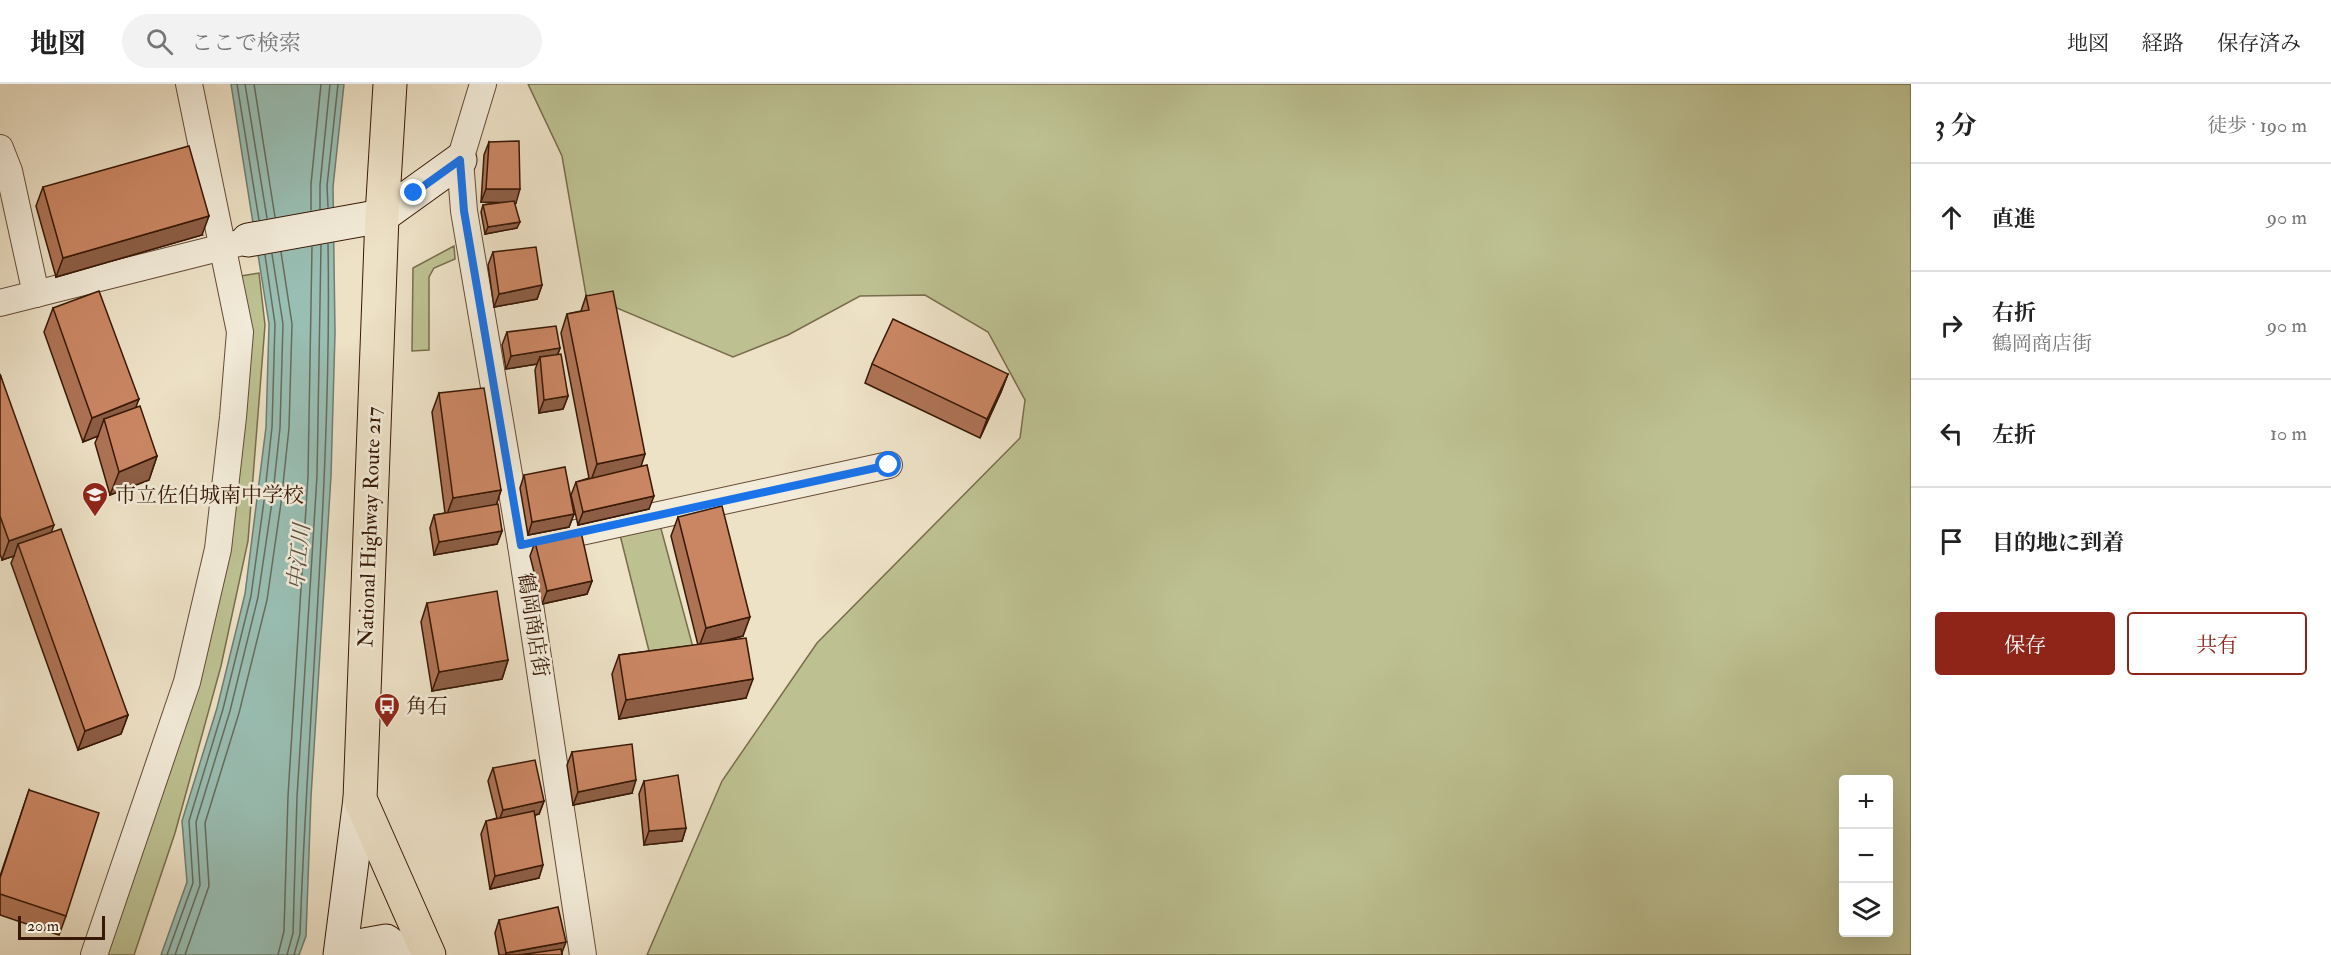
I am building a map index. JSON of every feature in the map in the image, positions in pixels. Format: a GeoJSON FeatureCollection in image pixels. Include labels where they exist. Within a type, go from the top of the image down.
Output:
{"type":"FeatureCollection","features":[{"type":"Feature","properties":{"kind":"highway","name":"National Highway Route 217"},"geometry":{"type":"LineString","coordinates":[[390,84],[382,216],[360,799],[429,955]]}},
{"type":"Feature","properties":{"kind":"street"},"geometry":{"type":"LineString","coordinates":[[94,955],[187,682],[218,549],[240,332],[236,244],[189,84]]}},
{"type":"Feature","properties":{"kind":"street","name":"鶴岡商店街"},"geometry":{"type":"LineString","coordinates":[[483,84],[460,160],[464,211],[521,545],[583,955]]}},
{"type":"Feature","properties":{"kind":"street"},"geometry":{"type":"LineString","coordinates":[[0,148],[9,171],[36,294]]}},
{"type":"Feature","properties":{"kind":"street"},"geometry":{"type":"LineString","coordinates":[[0,303],[236,244],[382,216],[460,160]]}},
{"type":"Feature","properties":{"kind":"street"},"geometry":{"type":"LineString","coordinates":[[521,545],[889,465]]}},
{"type":"Feature","properties":{"kind":"street"},"geometry":{"type":"LineString","coordinates":[[340,955],[360,799]]}},
{"type":"Feature","properties":{"kind":"street"},"geometry":{"type":"LineString","coordinates":[[358,955],[364,945],[386,941],[405,955]]}},
{"type":"Feature","properties":{"kind":"green space"},"geometry":{"type":"Polygon","coordinates":[[[528,84],[1911,84],[1911,955],[647,955],[722,781],[817,643],[1020,438],[1025,400],[988,332],[925,295],[860,296],[788,335],[733,357],[586,295],[562,156],[528,84]]]}},
{"type":"Feature","properties":{"kind":"green space"},"geometry":{"type":"Polygon","coordinates":[[[454,246],[455,259],[434,268],[429,277],[429,350],[412,351],[413,268],[454,246]]]}},
{"type":"Feature","properties":{"kind":"green space"},"geometry":{"type":"Polygon","coordinates":[[[259,273],[265,325],[248,541],[221,666],[175,833],[134,955],[105,955],[193,688],[235,277],[259,273]]]}},
{"type":"Feature","properties":{"kind":"green space"},"geometry":{"type":"Polygon","coordinates":[[[660,525],[694,651],[652,663],[620,535],[660,525]]]}},
{"type":"Feature","properties":{"kind":"water","name":"中江川"},"geometry":{"type":"Polygon","coordinates":[[[231,84],[344,84],[333,187],[335,333],[331,476],[311,797],[306,936],[299,955],[161,955],[187,882],[182,821],[217,708],[245,594],[266,427],[269,324],[231,84]]]}},
{"type":"Feature","properties":{"kind":"building"},"geometry":{"type":"Polygon","coordinates":[[[519,141],[520,189],[486,189],[489,142],[519,141]]]}},
{"type":"Feature","properties":{"kind":"building"},"geometry":{"type":"Polygon","coordinates":[[[189,146],[209,216],[63,258],[43,187],[189,146]]]}},
{"type":"Feature","properties":{"kind":"building"},"geometry":{"type":"Polygon","coordinates":[[[514,201],[520,222],[488,227],[483,205],[514,201]]]}},
{"type":"Feature","properties":{"kind":"building"},"geometry":{"type":"Polygon","coordinates":[[[536,247],[542,285],[499,294],[493,252],[536,247]]]}},
{"type":"Feature","properties":{"kind":"building"},"geometry":{"type":"Polygon","coordinates":[[[99,291],[139,399],[92,418],[53,308],[99,291]]]}},
{"type":"Feature","properties":{"kind":"building"},"geometry":{"type":"Polygon","coordinates":[[[613,291],[645,454],[597,464],[567,314],[589,310],[586,296],[613,291]]]}},
{"type":"Feature","properties":{"kind":"building"},"geometry":{"type":"Polygon","coordinates":[[[893,319],[1008,374],[987,419],[872,364],[893,319]]]}},
{"type":"Feature","properties":{"kind":"building"},"geometry":{"type":"Polygon","coordinates":[[[556,326],[560,348],[511,356],[507,332],[556,326]]]}},
{"type":"Feature","properties":{"kind":"building"},"geometry":{"type":"Polygon","coordinates":[[[561,354],[568,396],[544,400],[540,357],[561,354]]]}},
{"type":"Feature","properties":{"kind":"building"},"geometry":{"type":"Polygon","coordinates":[[[0,374],[54,525],[9,541],[0,516],[0,374]]]}},
{"type":"Feature","properties":{"kind":"building"},"geometry":{"type":"Polygon","coordinates":[[[484,388],[501,490],[453,498],[439,393],[484,388]]]}},
{"type":"Feature","properties":{"kind":"building"},"geometry":{"type":"Polygon","coordinates":[[[140,406],[157,456],[119,472],[104,419],[140,406]]]}},
{"type":"Feature","properties":{"kind":"building"},"geometry":{"type":"Polygon","coordinates":[[[647,465],[654,496],[583,512],[576,482],[647,465]]]}},
{"type":"Feature","properties":{"kind":"building"},"geometry":{"type":"Polygon","coordinates":[[[565,467],[574,514],[532,522],[524,475],[565,467]]]}},
{"type":"Feature","properties":{"kind":"building"},"geometry":{"type":"Polygon","coordinates":[[[498,504],[502,531],[439,542],[434,515],[498,504]]]}},
{"type":"Feature","properties":{"kind":"building"},"geometry":{"type":"Polygon","coordinates":[[[722,506],[750,617],[706,628],[678,517],[722,506]]]}},
{"type":"Feature","properties":{"kind":"building"},"geometry":{"type":"Polygon","coordinates":[[[61,529],[128,715],[85,731],[18,544],[61,529]]]}},
{"type":"Feature","properties":{"kind":"building"},"geometry":{"type":"Polygon","coordinates":[[[581,532],[592,581],[547,591],[535,542],[581,532]]]}},
{"type":"Feature","properties":{"kind":"building"},"geometry":{"type":"Polygon","coordinates":[[[497,591],[508,660],[439,672],[427,603],[497,591]]]}},
{"type":"Feature","properties":{"kind":"building"},"geometry":{"type":"Polygon","coordinates":[[[746,638],[753,679],[626,700],[619,655],[746,638]]]}},
{"type":"Feature","properties":{"kind":"building"},"geometry":{"type":"Polygon","coordinates":[[[632,744],[636,780],[578,792],[572,752],[632,744]]]}},
{"type":"Feature","properties":{"kind":"building"},"geometry":{"type":"Polygon","coordinates":[[[535,760],[544,801],[503,810],[493,768],[535,760]]]}},
{"type":"Feature","properties":{"kind":"building"},"geometry":{"type":"Polygon","coordinates":[[[678,775],[686,828],[649,831],[644,781],[678,775]]]}},
{"type":"Feature","properties":{"kind":"building"},"geometry":{"type":"Polygon","coordinates":[[[29,790],[99,813],[66,916],[0,894],[0,878],[29,790]]]}},
{"type":"Feature","properties":{"kind":"building"},"geometry":{"type":"Polygon","coordinates":[[[534,811],[543,865],[495,876],[486,821],[534,811]]]}},
{"type":"Feature","properties":{"kind":"building"},"geometry":{"type":"Polygon","coordinates":[[[558,907],[566,942],[506,953],[499,920],[558,907]]]}},
{"type":"Feature","properties":{"kind":"building"},"geometry":{"type":"Polygon","coordinates":[[[561,949],[562,955],[519,955],[561,949]]]}},
{"type":"Feature","properties":{"kind":"place","name":"市立佐伯城南中学校"},"geometry":{"type":"Point","coordinates":[95,518]}},
{"type":"Feature","properties":{"kind":"place","name":"角石"},"geometry":{"type":"Point","coordinates":[387,729]}},
{"type":"Feature","properties":{"kind":"route"},"geometry":{"type":"LineString","coordinates":[[414,193],[460,160],[464,211],[521,545],[889,465]]}}]}
